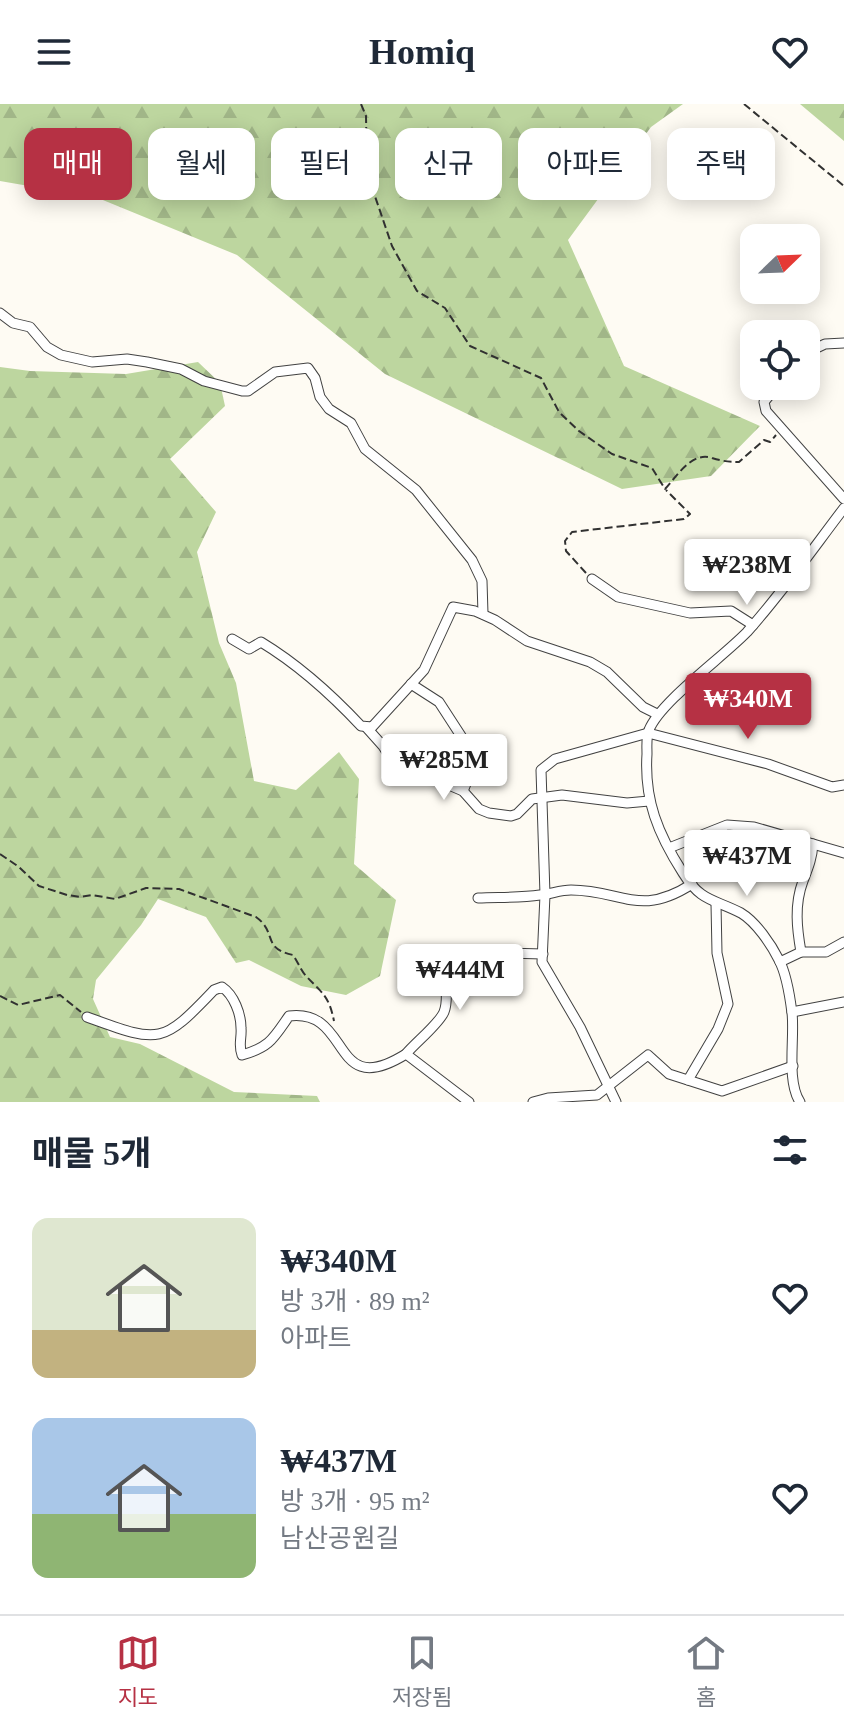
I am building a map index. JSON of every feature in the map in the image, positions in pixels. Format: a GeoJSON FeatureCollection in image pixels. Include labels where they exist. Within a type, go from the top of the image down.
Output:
{"type":"FeatureCollection","features":[{"type":"Feature","properties":{"kind":"street"},"geometry":{"type":"LineString","coordinates":[[0,313],[13,323],[30,327],[47,347],[61,355],[92,362],[127,359],[147,362],[181,369],[204,381],[242,391],[248,391],[275,372],[308,368],[315,378],[320,397],[329,409],[351,423],[365,449],[416,490],[472,560],[482,581],[483,614]]}},
{"type":"Feature","properties":{"kind":"street"},"geometry":{"type":"LineString","coordinates":[[820,346],[844,343]]}},
{"type":"Feature","properties":{"kind":"street"},"geometry":{"type":"LineString","coordinates":[[766,400],[766,411],[780,431],[844,499]]}},
{"type":"Feature","properties":{"kind":"street"},"geometry":{"type":"LineString","coordinates":[[800,1102],[793,1066],[792,1012],[780,962],[763,936],[743,914],[716,904],[692,884],[669,848],[651,811],[645,773],[648,733],[657,714],[753,625],[844,508]]}},
{"type":"Feature","properties":{"kind":"street"},"geometry":{"type":"LineString","coordinates":[[592,579],[618,597],[690,613],[731,611],[753,625]]}},
{"type":"Feature","properties":{"kind":"street"},"geometry":{"type":"LineString","coordinates":[[232,639],[249,649],[261,642],[322,685],[361,726],[372,727],[424,670],[453,607],[483,614],[527,641],[599,667],[643,707],[657,714]]}},
{"type":"Feature","properties":{"kind":"street"},"geometry":{"type":"LineString","coordinates":[[411,684],[439,702],[474,756],[475,762],[463,791]]}},
{"type":"Feature","properties":{"kind":"street"},"geometry":{"type":"LineString","coordinates":[[366,727],[399,771],[407,775],[428,776],[463,791],[479,809],[503,817],[517,814],[532,799],[542,797],[576,795],[627,803],[649,801]]}},
{"type":"Feature","properties":{"kind":"street"},"geometry":{"type":"LineString","coordinates":[[616,1102],[580,1027],[542,962],[545,895],[541,770],[555,759],[648,733],[768,764],[832,787],[844,785]]}},
{"type":"Feature","properties":{"kind":"street"},"geometry":{"type":"LineString","coordinates":[[669,848],[727,825],[754,827],[844,853]]}},
{"type":"Feature","properties":{"kind":"street"},"geometry":{"type":"LineString","coordinates":[[801,952],[797,931],[798,911],[803,881],[811,865],[813,844]]}},
{"type":"Feature","properties":{"kind":"street"},"geometry":{"type":"LineString","coordinates":[[478,898],[545,895],[570,890],[590,891],[636,903],[678,893],[692,884]]}},
{"type":"Feature","properties":{"kind":"street"},"geometry":{"type":"LineString","coordinates":[[688,1080],[718,1029],[728,1004],[717,953],[716,904]]}},
{"type":"Feature","properties":{"kind":"street"},"geometry":{"type":"LineString","coordinates":[[780,962],[801,952],[826,952],[844,942]]}},
{"type":"Feature","properties":{"kind":"street"},"geometry":{"type":"LineString","coordinates":[[87,1017],[126,1031],[156,1037],[176,1029],[214,990],[222,987],[235,1003],[242,1027],[239,1049],[242,1055],[270,1044],[289,1016],[300,1015],[328,1026],[351,1062],[362,1068],[389,1065],[406,1054],[443,1014],[447,975],[451,967],[467,959],[515,952],[543,954]]}},
{"type":"Feature","properties":{"kind":"street"},"geometry":{"type":"LineString","coordinates":[[792,1012],[842,1006]]}},
{"type":"Feature","properties":{"kind":"street"},"geometry":{"type":"LineString","coordinates":[[406,1054],[469,1102]]}},
{"type":"Feature","properties":{"kind":"street"},"geometry":{"type":"LineString","coordinates":[[533,1102],[597,1095],[648,1055],[669,1074],[722,1091],[793,1066]]}},
{"type":"Feature","properties":{"kind":"path"},"geometry":{"type":"LineString","coordinates":[[361,104],[366,116],[367,173],[392,246],[417,291],[445,308],[470,346],[541,378],[559,412],[579,431],[612,454],[652,468],[665,489],[690,514],[684,519],[572,532],[565,541],[566,551],[592,579]]}},
{"type":"Feature","properties":{"kind":"path"},"geometry":{"type":"LineString","coordinates":[[744,104],[844,186]]}},
{"type":"Feature","properties":{"kind":"path"},"geometry":{"type":"LineString","coordinates":[[665,489],[698,457],[739,462],[764,440],[770,442],[780,431]]}},
{"type":"Feature","properties":{"kind":"path"},"geometry":{"type":"LineString","coordinates":[[0,854],[39,886],[67,895],[115,899],[146,888],[179,889],[237,913],[256,917],[266,925],[272,946],[280,953],[293,955],[309,979],[321,987],[333,1016],[335,1026],[332,1034]]}},
{"type":"Feature","properties":{"kind":"path"},"geometry":{"type":"LineString","coordinates":[[0,996],[18,1005],[60,995],[87,1017]]}},
{"type":"Feature","properties":{"kind":"green space"},"geometry":{"type":"Polygon","coordinates":[[[0,104],[683,104],[650,128],[518,128],[518,200],[597,200],[568,240],[624,366],[760,426],[711,476],[622,489],[385,374],[237,255],[103,200],[132,200],[132,128],[24,128],[24,185],[0,181],[0,104]]]}},
{"type":"Feature","properties":{"kind":"green space"},"geometry":{"type":"Polygon","coordinates":[[[800,104],[844,104],[844,141],[800,104]]]}},
{"type":"Feature","properties":{"kind":"green space"},"geometry":{"type":"Polygon","coordinates":[[[198,362],[220,383],[225,406],[170,459],[216,512],[197,552],[219,643],[236,683],[254,781],[296,790],[339,752],[359,779],[354,864],[396,900],[380,976],[346,995],[301,986],[249,960],[236,963],[206,917],[158,899],[96,980],[93,999],[110,1037],[140,1044],[234,1092],[317,1096],[320,1102],[0,1102],[0,367],[126,374],[198,362]]]}}]}
